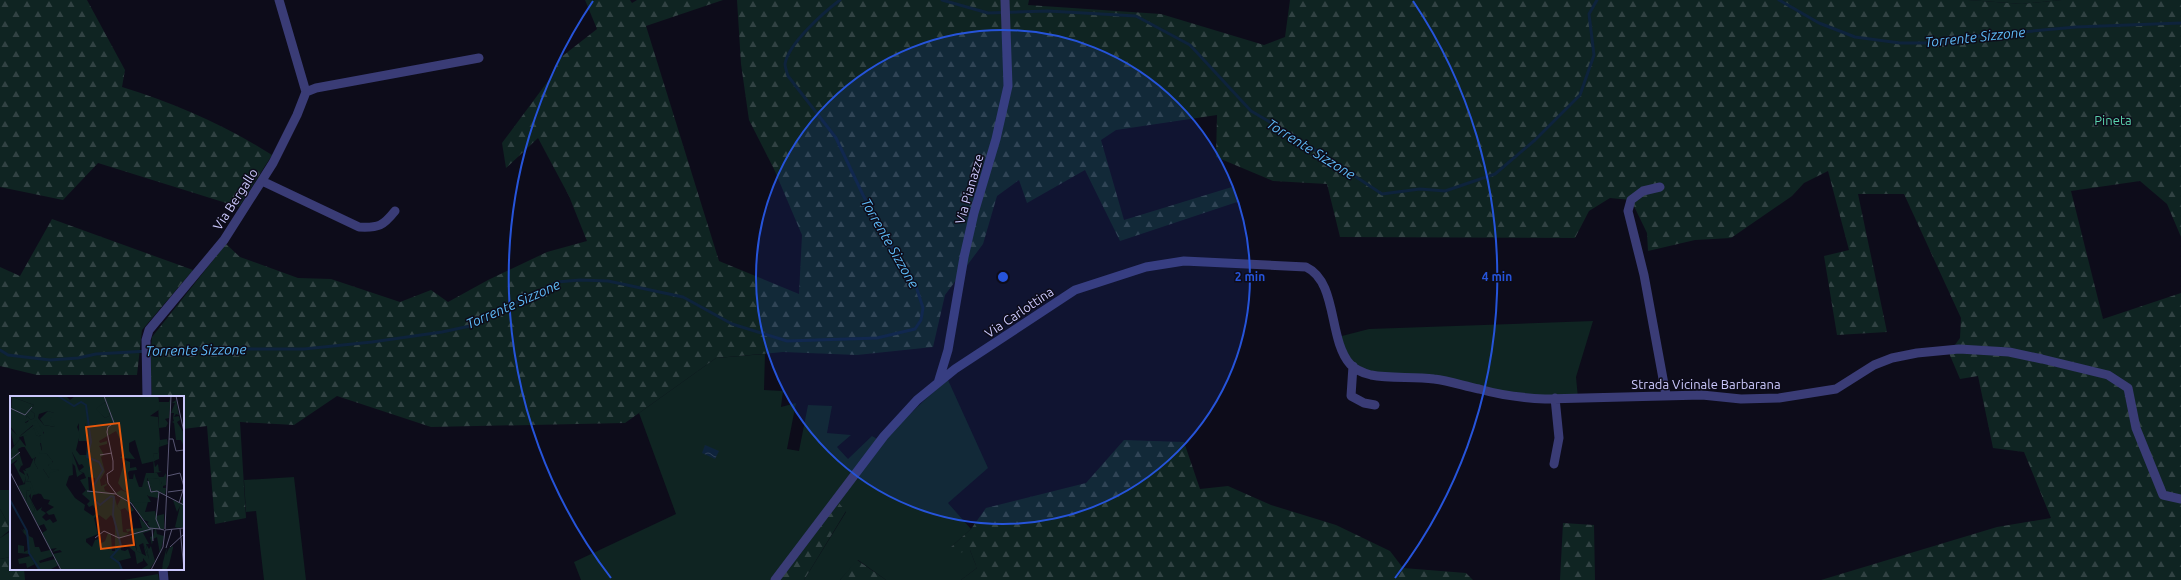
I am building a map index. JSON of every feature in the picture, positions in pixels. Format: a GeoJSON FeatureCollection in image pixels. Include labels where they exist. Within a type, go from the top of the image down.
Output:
{"type":"FeatureCollection","features":[{"type":"Feature","properties":{"kind":"street"},"geometry":{"type":"LineString","coordinates":[[278,0],[306,92],[316,88],[479,58]]}},
{"type":"Feature","properties":{"kind":"street","name":"Via Pianazze"},"geometry":{"type":"LineString","coordinates":[[938,383],[948,350],[964,257],[974,213],[996,139],[1008,86],[1008,52],[1004,23],[1005,3]]}},
{"type":"Feature","properties":{"kind":"street","name":"Via Bergallo"},"geometry":{"type":"LineString","coordinates":[[147,396],[146,340],[149,330],[224,240],[262,181],[297,115],[306,92]]}},
{"type":"Feature","properties":{"kind":"street"},"geometry":{"type":"LineString","coordinates":[[262,181],[359,227],[375,228],[385,223],[395,211]]}},
{"type":"Feature","properties":{"kind":"street"},"geometry":{"type":"LineString","coordinates":[[1660,188],[1643,191],[1631,200],[1628,211],[1644,275],[1666,395]]}},
{"type":"Feature","properties":{"kind":"street","name":"Via Carlottina"},"geometry":{"type":"LineString","coordinates":[[775,580],[884,436],[917,400],[955,369],[1074,290],[1146,267],[1184,261],[1306,267],[1317,274],[1323,282],[1335,327],[1349,363],[1353,366]]}},
{"type":"Feature","properties":{"kind":"street","name":"Strada Vicinale Barbarana"},"geometry":{"type":"LineString","coordinates":[[1353,366],[1358,370],[1372,375],[1434,379],[1498,394],[1526,398],[1702,395],[1741,399],[1779,398],[1836,389],[1874,365],[1892,358],[1917,353],[1959,349],[2009,352],[2108,375],[2128,388],[2136,428],[2163,495],[2181,499]]}},
{"type":"Feature","properties":{"kind":"street"},"geometry":{"type":"LineString","coordinates":[[1353,366],[1350,396],[1364,403],[1375,405]]}},
{"type":"Feature","properties":{"kind":"street"},"geometry":{"type":"LineString","coordinates":[[1554,464],[1560,438],[1555,398]]}},
{"type":"Feature","properties":{"kind":"street"},"geometry":{"type":"LineString","coordinates":[[163,570],[164,580]]}},
{"type":"Feature","properties":{"kind":"green space"},"geometry":{"type":"Polygon","coordinates":[[[0,0],[87,0],[125,70],[122,87],[161,100],[199,116],[236,134],[272,155],[239,207],[98,163],[63,200],[0,187],[0,0]]]}},
{"type":"Feature","properties":{"kind":"green space","name":"Pineta"},"geometry":{"type":"Polygon","coordinates":[[[585,0],[630,0],[632,3],[637,0],[723,0],[646,26],[719,261],[799,294],[802,235],[774,169],[749,120],[741,64],[737,0],[1029,0],[1028,5],[1161,14],[1264,45],[1285,37],[1290,0],[1968,0],[2022,4],[2062,0],[2181,0],[2181,237],[2167,204],[2140,181],[2071,191],[2103,319],[2181,293],[2181,580],[1821,580],[1997,527],[2051,518],[2024,452],[1993,448],[1978,376],[1960,379],[1949,353],[1960,338],[1961,318],[1904,194],[1858,194],[1887,332],[1837,335],[1824,256],[1849,250],[1828,171],[1804,183],[1792,196],[1731,238],[1695,240],[1648,251],[1647,233],[1631,200],[1610,198],[1589,211],[1575,238],[1340,237],[1327,184],[1273,181],[1216,157],[1217,115],[1116,130],[1101,140],[1124,220],[1232,187],[1237,202],[1120,241],[1085,170],[1027,203],[1019,180],[997,196],[983,244],[945,295],[933,347],[857,355],[783,352],[716,358],[625,423],[431,427],[337,396],[294,425],[240,422],[246,518],[215,524],[207,426],[184,429],[184,396],[152,396],[150,360],[152,337],[226,244],[240,257],[298,278],[331,279],[400,302],[431,290],[448,302],[488,280],[547,252],[587,241],[569,196],[538,138],[506,168],[502,143],[554,73],[560,58],[597,29],[585,0]]]}},
{"type":"Feature","properties":{"kind":"green space"},"geometry":{"type":"Polygon","coordinates":[[[1968,0],[2062,0],[2022,4],[1968,0]]]}},
{"type":"Feature","properties":{"kind":"green space"},"geometry":{"type":"Polygon","coordinates":[[[52,219],[193,270],[142,330],[137,375],[37,375],[0,366],[0,267],[20,276],[52,219]]]}},
{"type":"Feature","properties":{"kind":"green space"},"geometry":{"type":"Polygon","coordinates":[[[1593,321],[1576,377],[1578,398],[1555,398],[1358,371],[1338,337],[1369,329],[1593,321]]]}},
{"type":"Feature","properties":{"kind":"green space"},"geometry":{"type":"Polygon","coordinates":[[[765,354],[764,390],[783,391],[781,407],[796,403],[787,449],[799,451],[808,405],[832,406],[827,433],[851,435],[837,447],[848,459],[872,436],[877,439],[773,580],[581,580],[574,562],[676,514],[639,413],[716,358],[765,354]]]}},
{"type":"Feature","properties":{"kind":"green space"},"geometry":{"type":"Polygon","coordinates":[[[948,380],[988,468],[948,503],[971,529],[951,547],[970,550],[977,568],[961,580],[886,580],[858,560],[840,580],[804,580],[846,512],[838,502],[888,437],[932,393],[948,380]]]}},
{"type":"Feature","properties":{"kind":"green space"},"geometry":{"type":"Polygon","coordinates":[[[1124,440],[1184,442],[1200,489],[1228,486],[1271,505],[1336,525],[1390,551],[1403,568],[1466,573],[1473,580],[961,580],[977,568],[970,550],[956,554],[951,547],[971,529],[986,508],[1086,483],[1124,440]]]}},
{"type":"Feature","properties":{"kind":"green space"},"geometry":{"type":"Polygon","coordinates":[[[294,477],[306,580],[264,580],[256,511],[246,512],[244,480],[294,477]]]}},
{"type":"Feature","properties":{"kind":"green space"},"geometry":{"type":"Polygon","coordinates":[[[0,490],[10,490],[10,527],[0,509],[0,490]]]}},
{"type":"Feature","properties":{"kind":"green space"},"geometry":{"type":"Polygon","coordinates":[[[838,502],[846,511],[804,580],[778,580],[838,502]]]}},
{"type":"Feature","properties":{"kind":"green space"},"geometry":{"type":"Polygon","coordinates":[[[0,509],[10,530],[0,538],[0,509]]]}},
{"type":"Feature","properties":{"kind":"green space"},"geometry":{"type":"Polygon","coordinates":[[[1563,523],[1594,525],[1595,580],[1560,580],[1563,523]]]}},
{"type":"Feature","properties":{"kind":"green space"},"geometry":{"type":"Polygon","coordinates":[[[10,532],[10,557],[0,559],[0,538],[10,532]]]}},
{"type":"Feature","properties":{"kind":"green space"},"geometry":{"type":"Polygon","coordinates":[[[10,557],[10,570],[24,570],[25,580],[0,580],[0,559],[10,557]]]}},
{"type":"Feature","properties":{"kind":"green space"},"geometry":{"type":"Polygon","coordinates":[[[857,560],[886,580],[840,580],[857,560]]]}},
{"type":"Feature","properties":{"kind":"green space"},"geometry":{"type":"Polygon","coordinates":[[[158,574],[159,580],[124,580],[158,574]]]}},
{"type":"Feature","properties":{"kind":"water"},"geometry":{"type":"Polygon","coordinates":[[[705,445],[719,451],[715,459],[702,453],[705,445]]]}},
{"type":"Feature","properties":{"kind":"waterway","name":"Torrente Sizzone"},"geometry":{"type":"LineString","coordinates":[[0,350],[8,355],[50,360],[78,358],[96,354],[184,349],[304,349],[372,342],[442,332],[470,326],[557,282],[580,280],[608,281],[683,297],[732,324],[787,341],[877,338],[915,329],[921,320],[923,308],[915,283],[890,244],[863,195],[836,138],[788,76],[785,64],[793,47],[800,38],[816,20],[840,0]]}},
{"type":"Feature","properties":{"kind":"waterway","name":"Torrente Sizzone"},"geometry":{"type":"LineString","coordinates":[[942,0],[988,13],[1048,11],[1136,16],[1190,45],[1251,111],[1294,136],[1382,194],[1420,189],[1445,191],[1495,174],[1535,140],[1580,95],[1594,55],[1589,14],[1597,0]]}},
{"type":"Feature","properties":{"kind":"waterway","name":"Torrente Sizzone"},"geometry":{"type":"LineString","coordinates":[[1779,0],[1819,23],[1855,37],[1900,43],[1945,43],[1979,36],[2076,27],[2181,23]]}}]}
